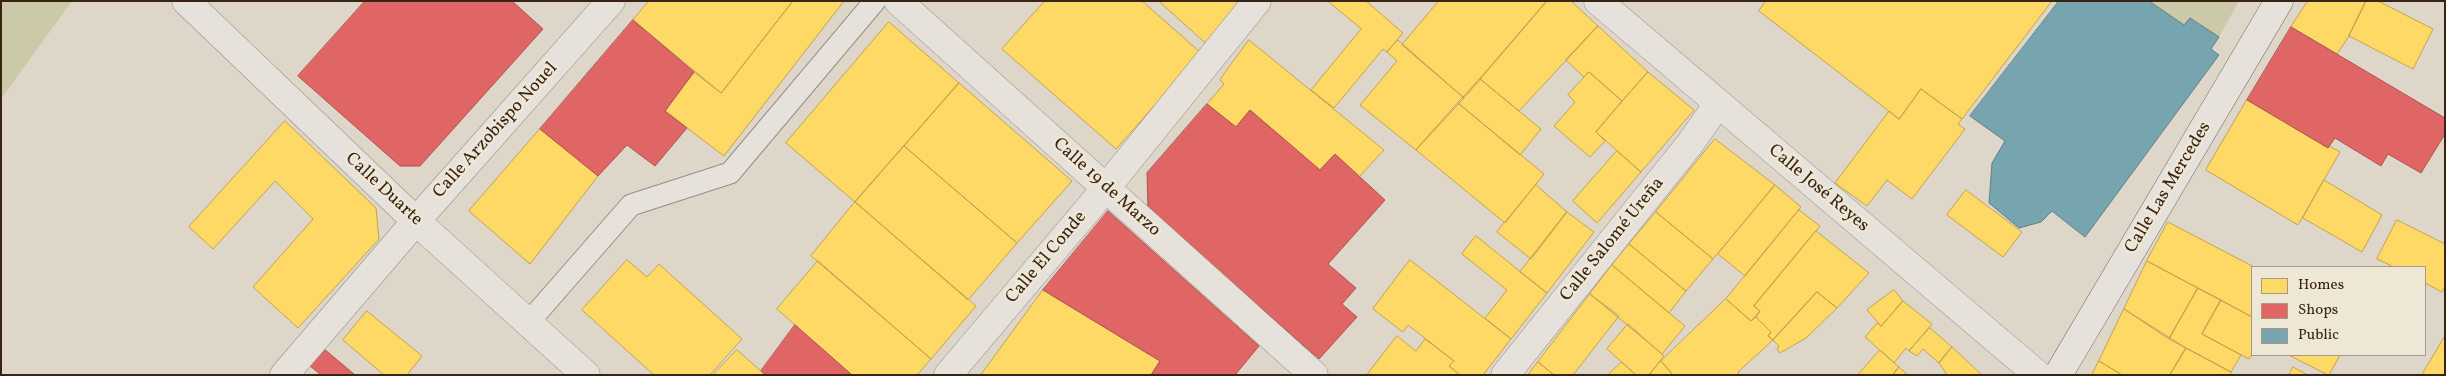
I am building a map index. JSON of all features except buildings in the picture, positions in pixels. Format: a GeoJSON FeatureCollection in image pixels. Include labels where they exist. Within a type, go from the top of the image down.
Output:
{"type":"FeatureCollection","features":[{"type":"Feature","properties":{"kind":"street","name":"Calle Duarte"},"geometry":{"type":"LineString","coordinates":[[186,1],[416,222],[586,375]]}},
{"type":"Feature","properties":{"kind":"street","name":"Calle Arzobispo Nouel"},"geometry":{"type":"LineString","coordinates":[[284,375],[611,1]]}},
{"type":"Feature","properties":{"kind":"street","name":"Calle 19 de Marzo"},"geometry":{"type":"LineString","coordinates":[[898,1],[1314,375]]}},
{"type":"Feature","properties":{"kind":"street","name":"Calle El Conde"},"geometry":{"type":"LineString","coordinates":[[948,375],[1106,188],[1257,1]]}},
{"type":"Feature","properties":{"kind":"street","name":"Calle José Reyes"},"geometry":{"type":"LineString","coordinates":[[1598,1],[2038,375]]}},
{"type":"Feature","properties":{"kind":"street","name":"Calle Las Mercedes"},"geometry":{"type":"LineString","coordinates":[[2058,375],[2279,1]]}},
{"type":"Feature","properties":{"kind":"street","name":"Calle Salomé Ureña"},"geometry":{"type":"LineString","coordinates":[[1505,375],[1689,146],[1718,104]]}},
{"type":"Feature","properties":{"kind":"lane"},"geometry":{"type":"LineString","coordinates":[[528,323],[631,205],[730,173],[875,1]]}},
{"type":"Feature","properties":{"kind":"shaded area"},"geometry":{"type":"Polygon","coordinates":[[[1,1],[72,1],[1,99],[1,1]]]}},
{"type":"Feature","properties":{"kind":"shaded area"},"geometry":{"type":"Polygon","coordinates":[[[2149,1],[2239,1],[2219,37],[2190,19],[2184,25],[2149,1]]]}}]}
